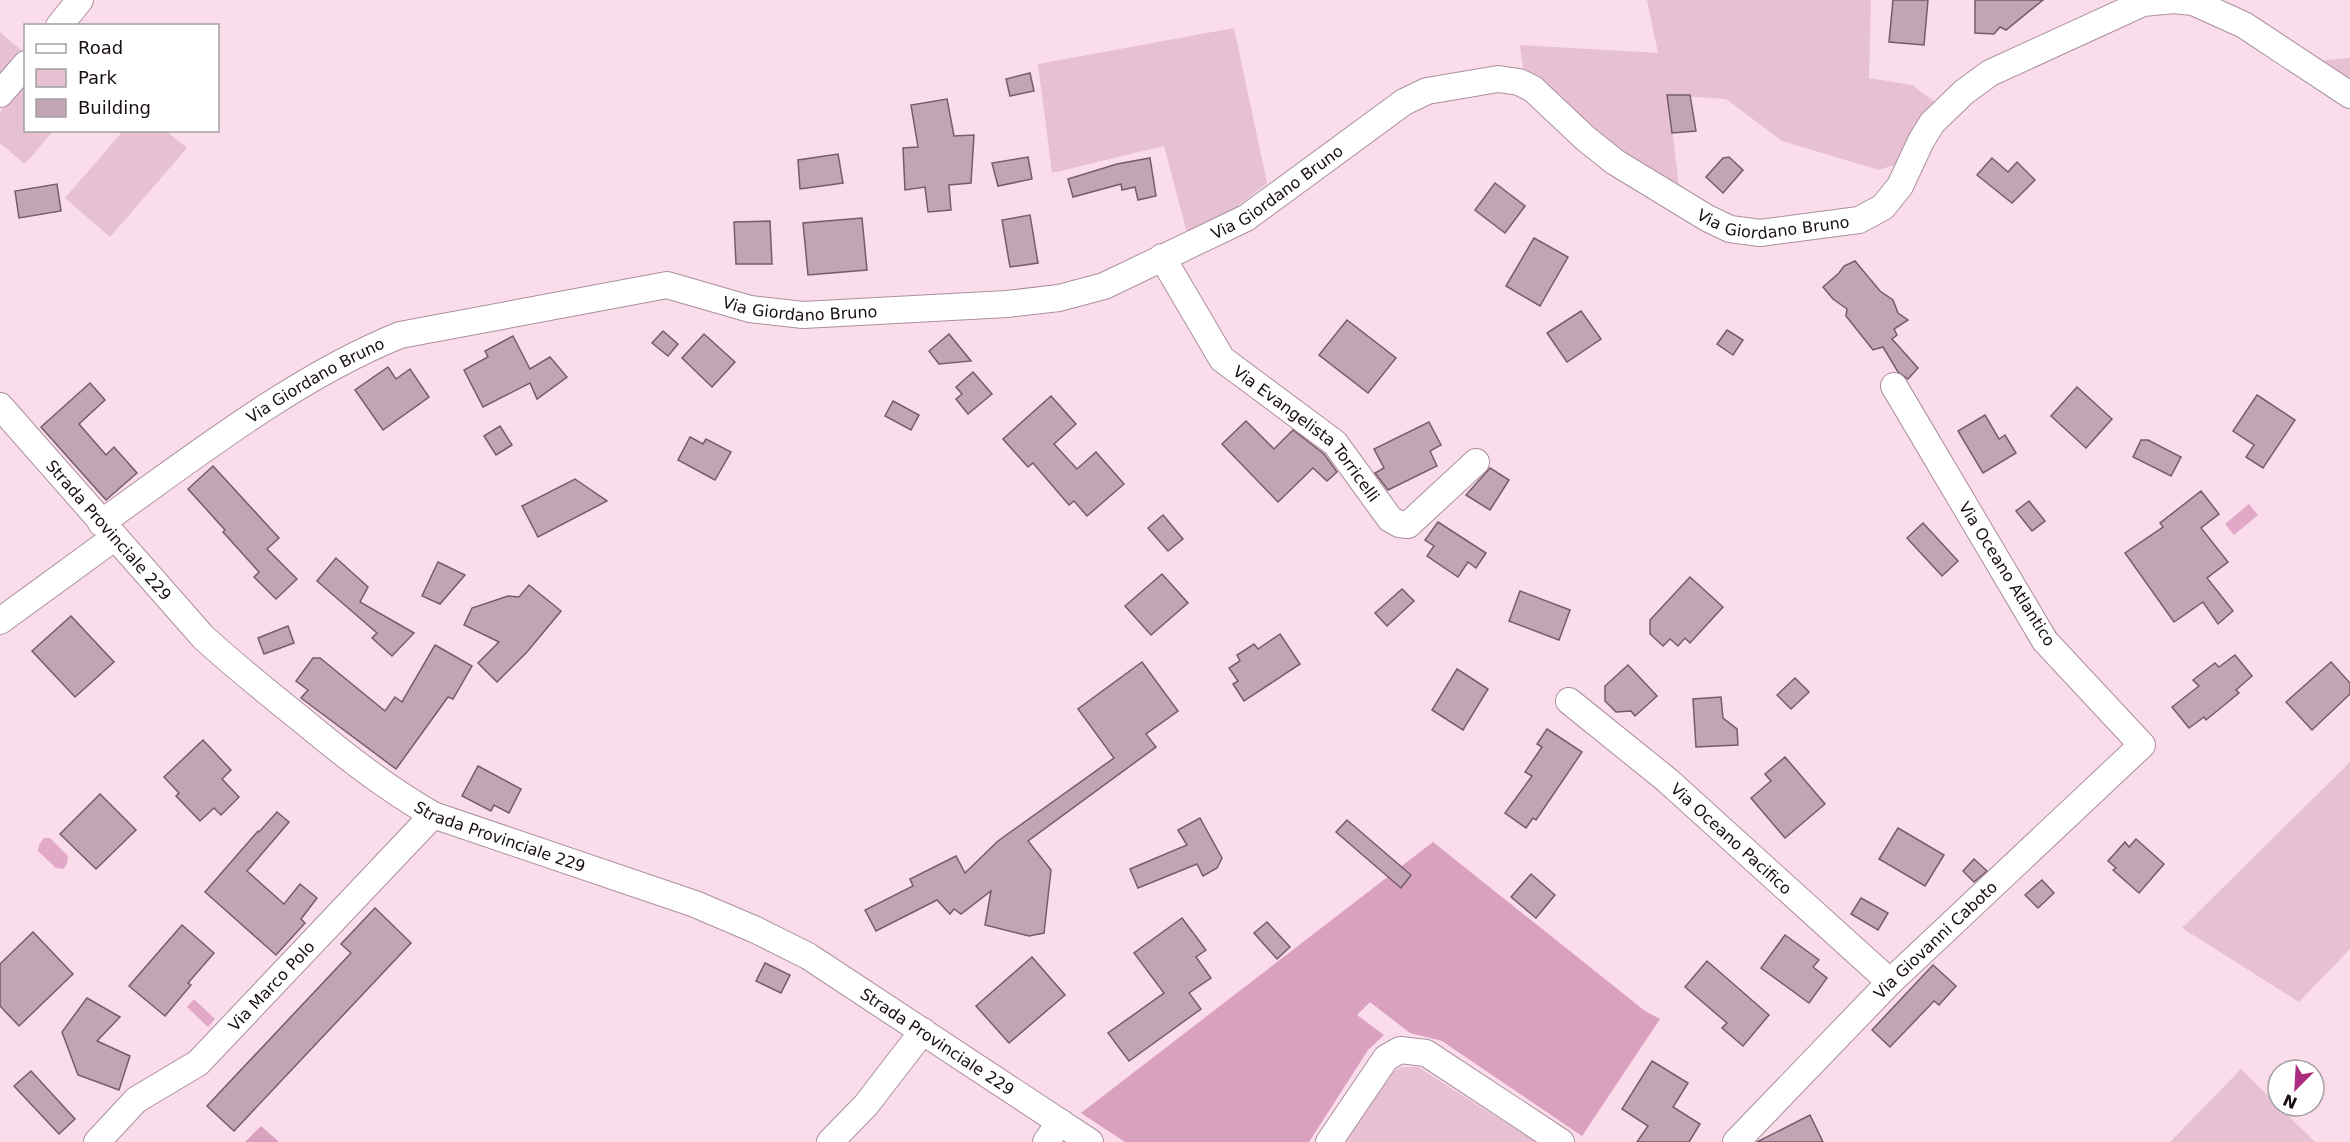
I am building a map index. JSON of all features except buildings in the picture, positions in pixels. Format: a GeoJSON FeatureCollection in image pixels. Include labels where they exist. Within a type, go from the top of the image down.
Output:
{"type":"FeatureCollection","features":[{"type":"Feature","properties":{"kind":"street"},"geometry":{"type":"LineString","coordinates":[[60,24],[80,0]]}},
{"type":"Feature","properties":{"kind":"street","name":"Via Giordano Bruno"},"geometry":{"type":"LineString","coordinates":[[0,621],[107,530],[255,414],[366,349],[400,335],[667,285],[750,309],[803,315],[1007,304],[1059,298],[1104,286],[1246,218],[1404,102],[1426,91],[1498,79],[1519,82],[1533,89],[1614,162],[1730,230],[1760,233],[1859,220],[1883,207],[1900,186],[1932,123],[1964,92],[1989,74],[2144,3],[2193,1],[2244,25],[2350,95]]}},
{"type":"Feature","properties":{"kind":"street"},"geometry":{"type":"LineString","coordinates":[[0,94],[24,66]]}},
{"type":"Feature","properties":{"kind":"street","name":"Via Evangelista Torricelli"},"geometry":{"type":"LineString","coordinates":[[1162,257],[1222,359],[1335,443],[1390,519],[1399,524],[1408,525],[1476,462]]}},
{"type":"Feature","properties":{"kind":"street","name":"Via Oceano Atlantico"},"geometry":{"type":"LineString","coordinates":[[1894,386],[2045,641],[2142,745]]}},
{"type":"Feature","properties":{"kind":"street","name":"Strada Provinciale 229"},"geometry":{"type":"LineString","coordinates":[[0,406],[203,637],[367,773],[433,815],[695,904],[756,930],[808,956],[923,1031],[1053,1132],[1090,1142]]}},
{"type":"Feature","properties":{"kind":"street","name":"Via Oceano Pacifico"},"geometry":{"type":"LineString","coordinates":[[1569,701],[1667,780],[1890,982]]}},
{"type":"Feature","properties":{"kind":"street","name":"Via Giovanni Caboto"},"geometry":{"type":"LineString","coordinates":[[1736,1142],[1890,982],[2142,745]]}},
{"type":"Feature","properties":{"kind":"street","name":"Via Marco Polo"},"geometry":{"type":"LineString","coordinates":[[98,1142],[136,1100],[198,1063],[433,815]]}},
{"type":"Feature","properties":{"kind":"street"},"geometry":{"type":"LineString","coordinates":[[830,1142],[866,1105],[923,1031]]}},
{"type":"Feature","properties":{"kind":"street"},"geometry":{"type":"LineString","coordinates":[[1329,1142],[1386,1058],[1400,1050],[1425,1053],[1561,1142]]}},
{"type":"Feature","properties":{"kind":"green space"},"geometry":{"type":"Polygon","coordinates":[[[1647,0],[1871,0],[1869,78],[1912,85],[1939,105],[1919,126],[1894,165],[1879,170],[1782,141],[1726,99],[1668,95],[1680,194],[1625,157],[1524,75],[1520,45],[1658,53],[1647,0]]]}},
{"type":"Feature","properties":{"kind":"green space"},"geometry":{"type":"Polygon","coordinates":[[[1234,28],[1267,183],[1234,209],[1187,233],[1164,146],[1052,173],[1038,64],[1234,28]]]}},
{"type":"Feature","properties":{"kind":"green space"},"geometry":{"type":"Polygon","coordinates":[[[0,32],[23,52],[0,79],[0,32]]]}},
{"type":"Feature","properties":{"kind":"green space"},"geometry":{"type":"Polygon","coordinates":[[[2350,58],[2350,82],[2316,61],[2350,58]]]}},
{"type":"Feature","properties":{"kind":"green space"},"geometry":{"type":"Polygon","coordinates":[[[24,82],[24,132],[52,132],[25,164],[0,143],[0,112],[24,82]]]}},
{"type":"Feature","properties":{"kind":"green space"},"geometry":{"type":"Polygon","coordinates":[[[122,132],[167,132],[187,148],[110,237],[65,198],[122,132]]]}},
{"type":"Feature","properties":{"kind":"green space"},"geometry":{"type":"Polygon","coordinates":[[[2350,762],[2350,949],[2299,1002],[2182,928],[2350,762]]]}},
{"type":"Feature","properties":{"kind":"green space"},"geometry":{"type":"Polygon","coordinates":[[[1402,1067],[1418,1067],[1536,1142],[1343,1142],[1394,1071],[1402,1067]]]}},
{"type":"Feature","properties":{"kind":"green space"},"geometry":{"type":"Polygon","coordinates":[[[2241,1069],[2266,1094],[2266,1118],[2291,1118],[2315,1142],[2170,1142],[2241,1069]]]}},
{"type":"Feature","properties":{"kind":"shaded area"},"geometry":{"type":"Polygon","coordinates":[[[2249,504],[2258,515],[2234,535],[2225,524],[2249,504]]]}},
{"type":"Feature","properties":{"kind":"shaded area"},"geometry":{"type":"Polygon","coordinates":[[[44,838],[50,838],[68,856],[67,864],[63,869],[56,868],[38,851],[44,838]]]}},
{"type":"Feature","properties":{"kind":"shaded area"},"geometry":{"type":"Polygon","coordinates":[[[1433,842],[1645,1011],[1660,1019],[1582,1136],[1442,1041],[1410,1033],[1370,1002],[1357,1015],[1384,1035],[1368,1050],[1309,1142],[1125,1142],[1081,1113],[1433,842]]]}},
{"type":"Feature","properties":{"kind":"shaded area"},"geometry":{"type":"Polygon","coordinates":[[[194,999],[215,1019],[208,1027],[187,1007],[194,999]]]}},
{"type":"Feature","properties":{"kind":"shaded area"},"geometry":{"type":"Polygon","coordinates":[[[261,1126],[279,1142],[245,1142],[261,1126]]]}}]}
